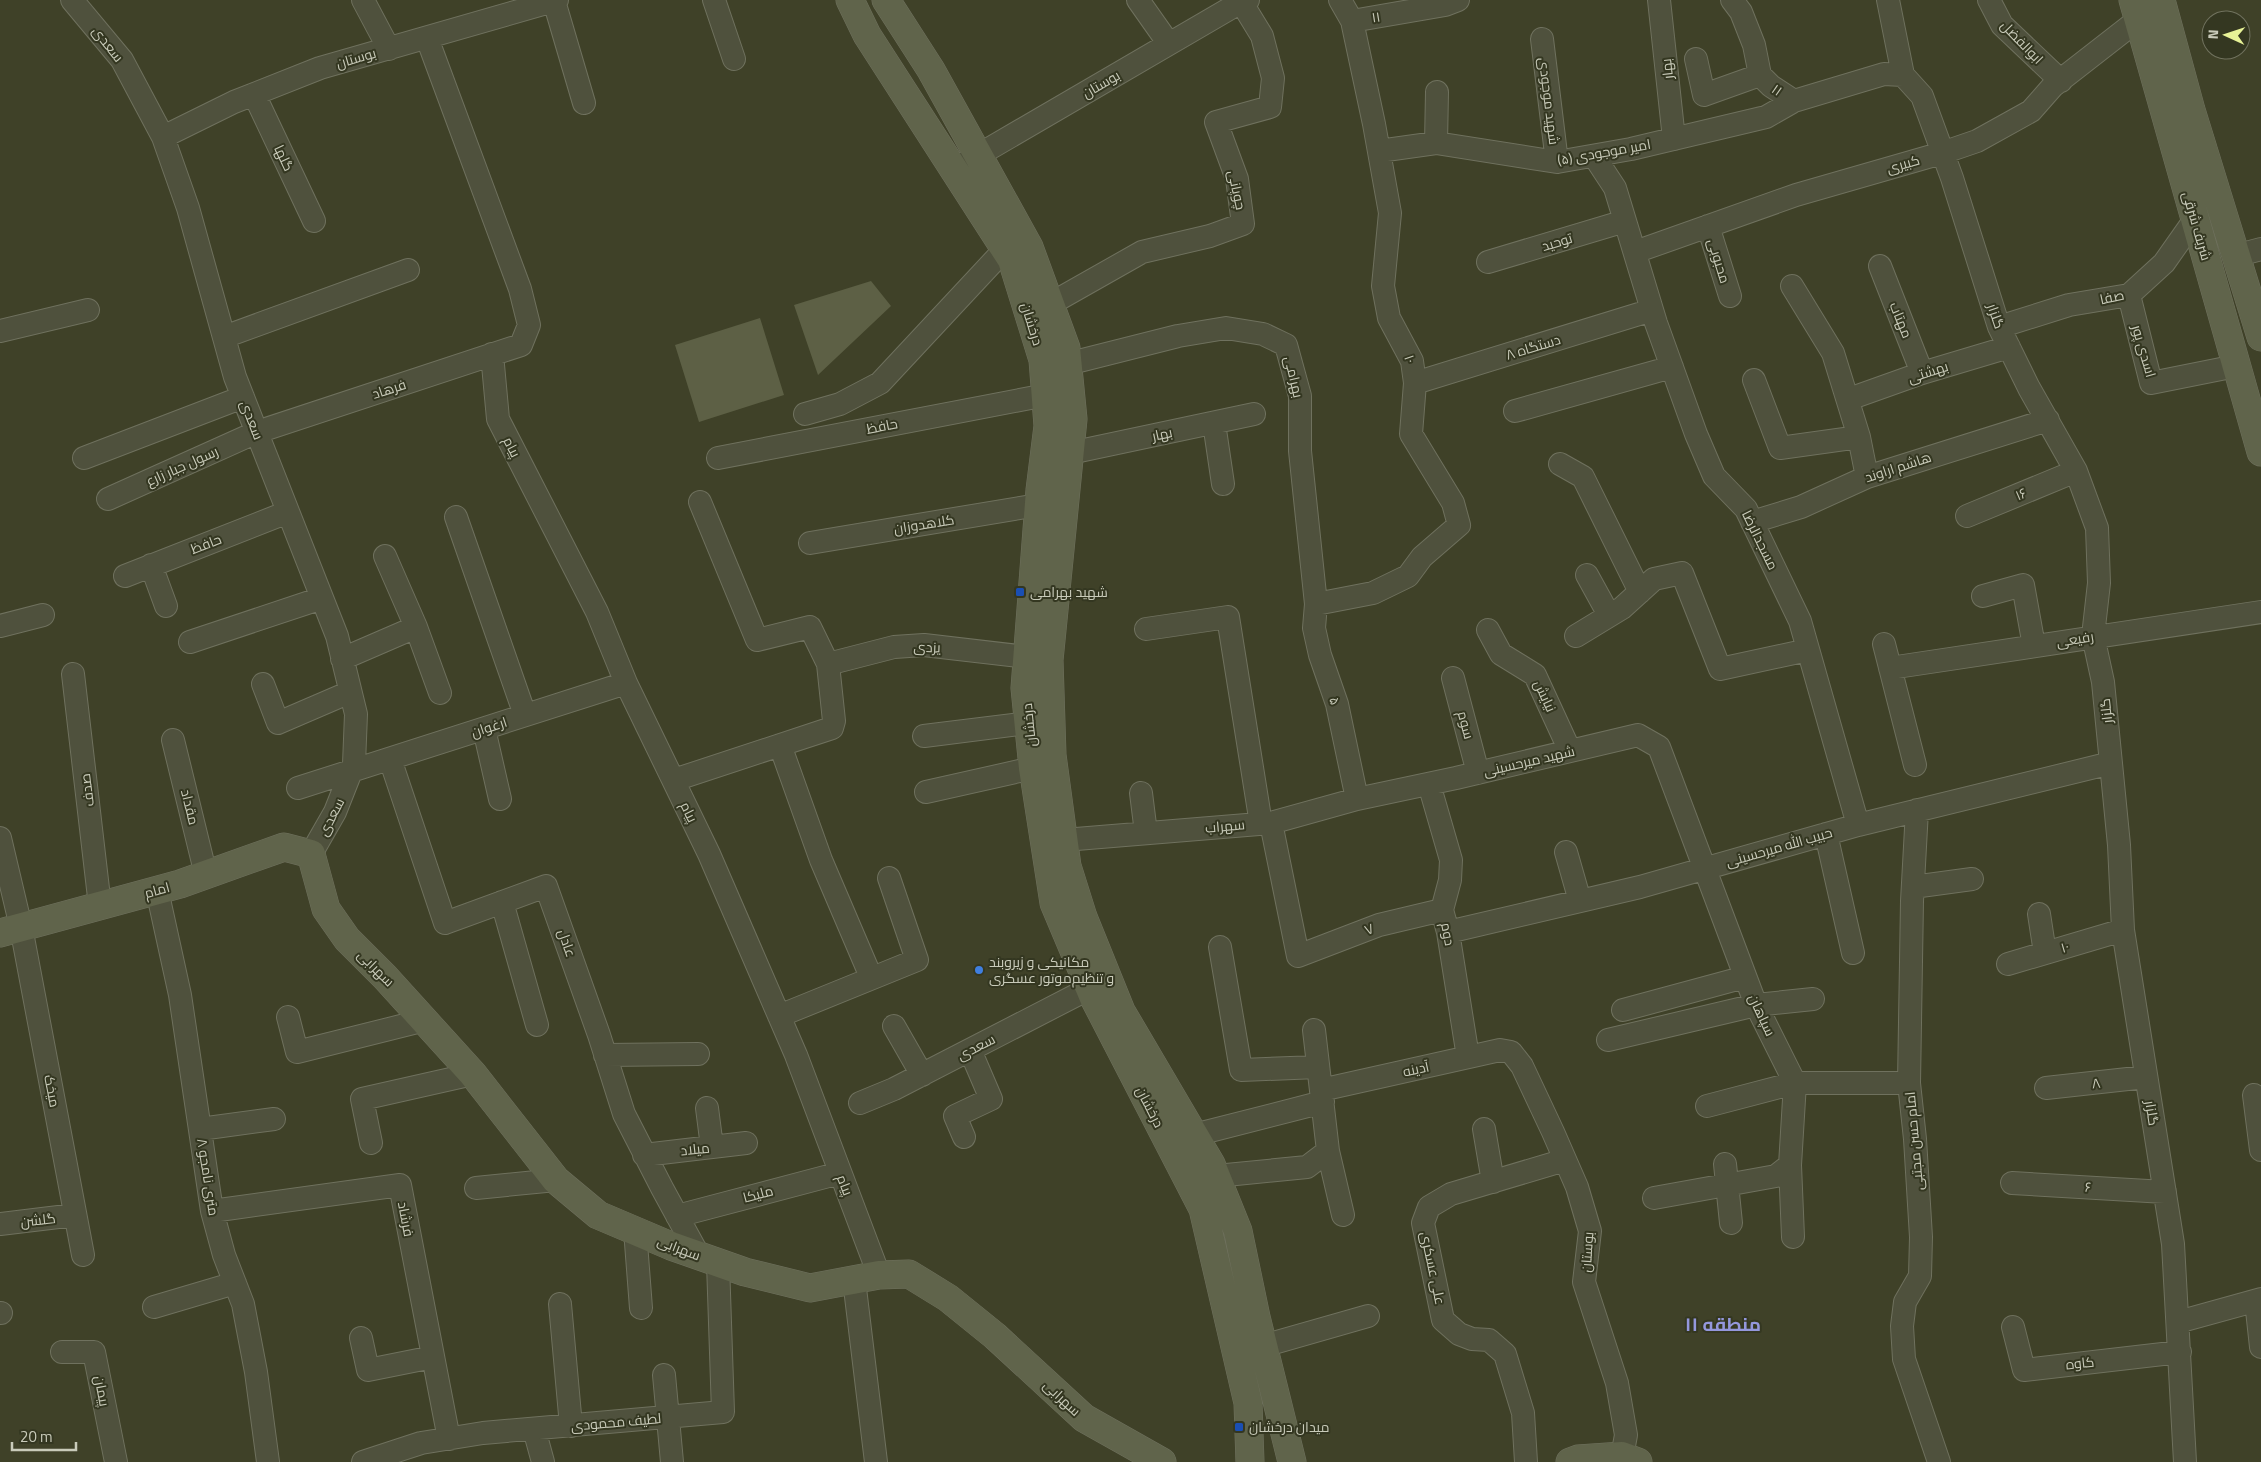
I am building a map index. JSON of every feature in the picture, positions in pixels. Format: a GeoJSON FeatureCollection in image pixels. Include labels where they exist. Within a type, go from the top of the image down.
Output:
{"type":"FeatureCollection","features":[{"type":"Feature","properties":{"kind":"main road","name":"درخشان"},"geometry":{"type":"LineString","coordinates":[[850,0],[867,34],[1005,248],[1040,310],[1066,348],[1073,419],[1049,660],[1054,903],[1090,988],[1203,1209],[1248,1403],[1250,1462]]}},
{"type":"Feature","properties":{"kind":"main road","name":"درخشان"},"geometry":{"type":"LineString","coordinates":[[886,0],[931,70],[1029,247],[1040,310],[1048,426],[1038,505],[1025,688],[1033,768],[1054,841],[1067,866],[1083,916],[1122,1011],[1216,1176],[1238,1230],[1292,1462]]}},
{"type":"Feature","properties":{"kind":"main road","name":"شریف شرقی"},"geometry":{"type":"LineString","coordinates":[[2160,0],[2191,110],[2261,337]]}},
{"type":"Feature","properties":{"kind":"main road","name":"شریف شرقی"},"geometry":{"type":"LineString","coordinates":[[2136,10],[2261,452]]}},
{"type":"Feature","properties":{"kind":"main road","name":"امام"},"geometry":{"type":"LineString","coordinates":[[10,930],[157,890],[206,875],[284,847],[311,854]]}},
{"type":"Feature","properties":{"kind":"main road","name":"سهرابی"},"geometry":{"type":"LineString","coordinates":[[311,854],[326,909],[347,939],[385,977],[473,1074],[556,1180],[598,1215],[745,1272],[810,1288],[867,1278],[909,1274],[948,1298],[995,1336],[1084,1418],[1162,1462]]}},
{"type":"Feature","properties":{"kind":"main road"},"geometry":{"type":"LineString","coordinates":[[1570,1462],[1578,1459],[1627,1460]]}},
{"type":"Feature","properties":{"kind":"street","name":"سعدی"},"geometry":{"type":"LineString","coordinates":[[72,0],[122,60],[163,137],[188,208],[243,397],[337,636],[356,714],[354,764],[335,812],[311,854]]}},
{"type":"Feature","properties":{"kind":"street"},"geometry":{"type":"LineString","coordinates":[[363,0],[389,48]]}},
{"type":"Feature","properties":{"kind":"street","name":"بوستان"},"geometry":{"type":"LineString","coordinates":[[163,137],[254,94],[320,68],[556,0]]}},
{"type":"Feature","properties":{"kind":"street"},"geometry":{"type":"LineString","coordinates":[[556,0],[584,102]]}},
{"type":"Feature","properties":{"kind":"street"},"geometry":{"type":"LineString","coordinates":[[714,0],[734,59]]}},
{"type":"Feature","properties":{"kind":"street"},"geometry":{"type":"LineString","coordinates":[[1138,0],[1169,44]]}},
{"type":"Feature","properties":{"kind":"street"},"geometry":{"type":"LineString","coordinates":[[1340,0],[1352,21]]}},
{"type":"Feature","properties":{"kind":"street","name":"۱۱"},"geometry":{"type":"LineString","coordinates":[[1352,21],[1445,5],[1458,0]]}},
{"type":"Feature","properties":{"kind":"street","name":"بهار"},"geometry":{"type":"LineString","coordinates":[[1659,0],[1674,139]]}},
{"type":"Feature","properties":{"kind":"street","name":"۱۱"},"geometry":{"type":"LineString","coordinates":[[1732,0],[1741,12],[1754,45],[1760,74],[1771,86],[1794,101],[1884,74],[1903,75]]}},
{"type":"Feature","properties":{"kind":"street"},"geometry":{"type":"LineString","coordinates":[[1888,0],[1903,75]]}},
{"type":"Feature","properties":{"kind":"street","name":"ابوالفضل"},"geometry":{"type":"LineString","coordinates":[[1989,0],[2002,25],[2061,81]]}},
{"type":"Feature","properties":{"kind":"street","name":"بوستان"},"geometry":{"type":"LineString","coordinates":[[954,169],[1243,1]]}},
{"type":"Feature","properties":{"kind":"street","name":"چوپانی"},"geometry":{"type":"LineString","coordinates":[[1040,310],[1142,252],[1210,236],[1243,224],[1237,179],[1216,122],[1270,107],[1273,78],[1262,36],[1243,1]]}},
{"type":"Feature","properties":{"kind":"street","name":"کبیری"},"geometry":{"type":"LineString","coordinates":[[1635,252],[1796,195],[1977,141],[2031,111],[2136,10]]}},
{"type":"Feature","properties":{"kind":"street","name":"۱۰"},"geometry":{"type":"LineString","coordinates":[[1316,604],[1373,593],[1408,576],[1422,557],[1459,525],[1453,503],[1411,434],[1415,383],[1412,361],[1389,318],[1383,286],[1390,213],[1352,21]]}},
{"type":"Feature","properties":{"kind":"street","name":"فرهاد"},"geometry":{"type":"LineString","coordinates":[[257,432],[521,345],[529,325],[520,289],[427,38]]}},
{"type":"Feature","properties":{"kind":"street","name":"شهید موجودی"},"geometry":{"type":"LineString","coordinates":[[1542,39],[1557,162]]}},
{"type":"Feature","properties":{"kind":"street"},"geometry":{"type":"LineString","coordinates":[[1696,59],[1704,95],[1760,74]]}},
{"type":"Feature","properties":{"kind":"street","name":"گلزار"},"geometry":{"type":"LineString","coordinates":[[1903,75],[1922,96],[1999,327],[2076,471],[2097,528],[2099,583],[2093,636],[2103,682],[2119,845],[2123,930],[2173,1244],[2185,1462]]}},
{"type":"Feature","properties":{"kind":"street"},"geometry":{"type":"LineString","coordinates":[[1436,143],[1437,92]]}},
{"type":"Feature","properties":{"kind":"street","name":"گلها"},"geometry":{"type":"LineString","coordinates":[[254,94],[314,221]]}},
{"type":"Feature","properties":{"kind":"street","name":"امیر موجودی (۵)"},"geometry":{"type":"LineString","coordinates":[[1379,151],[1436,143],[1557,162],[1674,139],[1766,117],[1794,101]]}},
{"type":"Feature","properties":{"kind":"street","name":"مسجدالرضا"},"geometry":{"type":"LineString","coordinates":[[1594,156],[1615,188],[1652,310],[1714,476],[1746,509],[1800,621],[1858,825]]}},
{"type":"Feature","properties":{"kind":"street","name":"صفا"},"geometry":{"type":"LineString","coordinates":[[1999,327],[2069,305],[2129,295],[2164,263],[2195,219]]}},
{"type":"Feature","properties":{"kind":"street","name":"توحید"},"geometry":{"type":"LineString","coordinates":[[1488,262],[1625,222]]}},
{"type":"Feature","properties":{"kind":"street","name":"محبوبی"},"geometry":{"type":"LineString","coordinates":[[1708,226],[1730,296]]}},
{"type":"Feature","properties":{"kind":"street"},"geometry":{"type":"LineString","coordinates":[[805,414],[840,404],[880,382],[1005,248]]}},
{"type":"Feature","properties":{"kind":"street","name":"مهتاب"},"geometry":{"type":"LineString","coordinates":[[1880,266],[1922,373]]}},
{"type":"Feature","properties":{"kind":"street"},"geometry":{"type":"LineString","coordinates":[[224,337],[408,270]]}},
{"type":"Feature","properties":{"kind":"street"},"geometry":{"type":"LineString","coordinates":[[1792,286],[1833,353],[1859,437],[1867,476]]}},
{"type":"Feature","properties":{"kind":"street","name":"اسدی پور"},"geometry":{"type":"LineString","coordinates":[[2129,295],[2151,383],[2236,366]]}},
{"type":"Feature","properties":{"kind":"street"},"geometry":{"type":"LineString","coordinates":[[0,331],[88,310]]}},
{"type":"Feature","properties":{"kind":"street","name":"۸ دستگاه"},"geometry":{"type":"LineString","coordinates":[[1415,383],[1652,310]]}},
{"type":"Feature","properties":{"kind":"street","name":"بهرامی"},"geometry":{"type":"LineString","coordinates":[[1067,364],[1178,336],[1226,328],[1263,334],[1286,344],[1300,396],[1300,460],[1316,604]]}},
{"type":"Feature","properties":{"kind":"street","name":"بهشتی"},"geometry":{"type":"LineString","coordinates":[[1848,399],[1922,373],[2009,347]]}},
{"type":"Feature","properties":{"kind":"street","name":"پیام"},"geometry":{"type":"LineString","coordinates":[[492,354],[498,419],[598,612],[626,683],[709,854],[778,1016],[840,1173],[867,1278],[876,1462]]}},
{"type":"Feature","properties":{"kind":"street"},"geometry":{"type":"LineString","coordinates":[[1515,411],[1672,367]]}},
{"type":"Feature","properties":{"kind":"street"},"geometry":{"type":"LineString","coordinates":[[1754,380],[1780,448],[1859,437]]}},
{"type":"Feature","properties":{"kind":"street","name":"حافظ"},"geometry":{"type":"LineString","coordinates":[[718,458],[1046,395]]}},
{"type":"Feature","properties":{"kind":"street"},"geometry":{"type":"LineString","coordinates":[[84,458],[243,397]]}},
{"type":"Feature","properties":{"kind":"street","name":"بهار"},"geometry":{"type":"LineString","coordinates":[[1070,453],[1254,414]]}},
{"type":"Feature","properties":{"kind":"street","name":"هاشم اراوند"},"geometry":{"type":"LineString","coordinates":[[1752,522],[1801,507],[1867,476],[2048,420]]}},
{"type":"Feature","properties":{"kind":"street"},"geometry":{"type":"LineString","coordinates":[[1214,423],[1224,484]]}},
{"type":"Feature","properties":{"kind":"street","name":"رسول جبار زارع"},"geometry":{"type":"LineString","coordinates":[[108,499],[257,432]]}},
{"type":"Feature","properties":{"kind":"street"},"geometry":{"type":"LineString","coordinates":[[1560,464],[1583,477],[1640,592]]}},
{"type":"Feature","properties":{"kind":"street","name":"۱۶"},"geometry":{"type":"LineString","coordinates":[[1967,516],[2076,471]]}},
{"type":"Feature","properties":{"kind":"street"},"geometry":{"type":"LineString","coordinates":[[674,780],[832,728],[834,721],[828,664],[810,627],[757,640],[700,502]]}},
{"type":"Feature","properties":{"kind":"street","name":"کلاهدوزان"},"geometry":{"type":"LineString","coordinates":[[810,543],[1038,505]]}},
{"type":"Feature","properties":{"kind":"street","name":"حافظ"},"geometry":{"type":"LineString","coordinates":[[124,576],[288,512]]}},
{"type":"Feature","properties":{"kind":"street"},"geometry":{"type":"LineString","coordinates":[[456,517],[526,715]]}},
{"type":"Feature","properties":{"kind":"street"},"geometry":{"type":"LineString","coordinates":[[385,556],[416,627],[440,692]]}},
{"type":"Feature","properties":{"kind":"street"},"geometry":{"type":"LineString","coordinates":[[152,565],[166,606]]}},
{"type":"Feature","properties":{"kind":"street"},"geometry":{"type":"LineString","coordinates":[[1576,636],[1622,608],[1654,579],[1682,573],[1720,669],[1808,650]]}},
{"type":"Feature","properties":{"kind":"street"},"geometry":{"type":"LineString","coordinates":[[1587,575],[1609,615]]}},
{"type":"Feature","properties":{"kind":"street"},"geometry":{"type":"LineString","coordinates":[[1983,596],[2023,585],[2034,646]]}},
{"type":"Feature","properties":{"kind":"street"},"geometry":{"type":"LineString","coordinates":[[190,642],[322,598]]}},
{"type":"Feature","properties":{"kind":"street","name":"۵"},"geometry":{"type":"LineString","coordinates":[[1316,604],[1314,628],[1320,656],[1337,704],[1357,799]]}},
{"type":"Feature","properties":{"kind":"street","name":"رفیعی"},"geometry":{"type":"LineString","coordinates":[[1890,668],[2261,612]]}},
{"type":"Feature","properties":{"kind":"street"},"geometry":{"type":"LineString","coordinates":[[0,626],[43,615]]}},
{"type":"Feature","properties":{"kind":"street"},"geometry":{"type":"LineString","coordinates":[[1146,629],[1228,617],[1266,823]]}},
{"type":"Feature","properties":{"kind":"street"},"geometry":{"type":"LineString","coordinates":[[342,659],[416,627]]}},
{"type":"Feature","properties":{"kind":"street","name":"نیایش"},"geometry":{"type":"LineString","coordinates":[[1488,630],[1501,654],[1535,675],[1570,751]]}},
{"type":"Feature","properties":{"kind":"street"},"geometry":{"type":"LineString","coordinates":[[1884,644],[1915,765]]}},
{"type":"Feature","properties":{"kind":"street","name":"یزدی"},"geometry":{"type":"LineString","coordinates":[[828,664],[894,647],[924,645],[1027,656]]}},
{"type":"Feature","properties":{"kind":"street","name":"صدف"},"geometry":{"type":"LineString","coordinates":[[73,674],[100,906]]}},
{"type":"Feature","properties":{"kind":"street","name":"سوم"},"geometry":{"type":"LineString","coordinates":[[1453,678],[1478,773]]}},
{"type":"Feature","properties":{"kind":"street","name":"ارغوان"},"geometry":{"type":"LineString","coordinates":[[298,788],[626,683]]}},
{"type":"Feature","properties":{"kind":"street"},"geometry":{"type":"LineString","coordinates":[[263,684],[278,723],[350,692]]}},
{"type":"Feature","properties":{"kind":"street"},"geometry":{"type":"LineString","coordinates":[[924,736],[1028,723]]}},
{"type":"Feature","properties":{"kind":"street"},"geometry":{"type":"LineString","coordinates":[[484,729],[500,799]]}},
{"type":"Feature","properties":{"kind":"street","name":"شهید میرحسینی"},"geometry":{"type":"LineString","coordinates":[[1266,823],[1357,799],[1478,773],[1638,735],[1659,748],[1689,823],[1704,869]]}},
{"type":"Feature","properties":{"kind":"street","name":"مقداد"},"geometry":{"type":"LineString","coordinates":[[173,740],[206,875]]}},
{"type":"Feature","properties":{"kind":"street"},"geometry":{"type":"LineString","coordinates":[[780,745],[821,860],[871,977]]}},
{"type":"Feature","properties":{"kind":"street","name":"عادل"},"geometry":{"type":"LineString","coordinates":[[390,759],[445,923],[546,886],[624,1114],[677,1216],[708,1259]]}},
{"type":"Feature","properties":{"kind":"street","name":"حبیب الله میرحسینی"},"geometry":{"type":"LineString","coordinates":[[1445,921],[1580,901],[1704,869],[1858,825],[2111,763]]}},
{"type":"Feature","properties":{"kind":"street"},"geometry":{"type":"LineString","coordinates":[[926,792],[1033,768]]}},
{"type":"Feature","properties":{"kind":"street","name":"دوم"},"geometry":{"type":"LineString","coordinates":[[1429,784],[1451,860],[1445,921],[1468,1057]]}},
{"type":"Feature","properties":{"kind":"street"},"geometry":{"type":"LineString","coordinates":[[1141,793],[1146,833]]}},
{"type":"Feature","properties":{"kind":"street","name":"امام حسن مجتبی"},"geometry":{"type":"LineString","coordinates":[[1917,810],[1908,1083],[1915,1149],[1920,1236],[1920,1276],[1906,1302],[1902,1326],[1904,1359],[1939,1462]]}},
{"type":"Feature","properties":{"kind":"street","name":"سهراب"},"geometry":{"type":"LineString","coordinates":[[1054,841],[1266,823]]}},
{"type":"Feature","properties":{"kind":"street","name":"۷"},"geometry":{"type":"LineString","coordinates":[[1266,823],[1298,956],[1378,925],[1445,921]]}},
{"type":"Feature","properties":{"kind":"street"},"geometry":{"type":"LineString","coordinates":[[1826,834],[1853,953]]}},
{"type":"Feature","properties":{"kind":"street","name":"میخک"},"geometry":{"type":"LineString","coordinates":[[0,838],[10,930],[83,1255]]}},
{"type":"Feature","properties":{"kind":"street"},"geometry":{"type":"LineString","coordinates":[[1566,852],[1580,901]]}},
{"type":"Feature","properties":{"kind":"street","name":"سپاهان"},"geometry":{"type":"LineString","coordinates":[[1704,869],[1756,1005],[1795,1083]]}},
{"type":"Feature","properties":{"kind":"street"},"geometry":{"type":"LineString","coordinates":[[778,1016],[917,960],[889,878]]}},
{"type":"Feature","properties":{"kind":"street"},"geometry":{"type":"LineString","coordinates":[[1913,887],[1972,879]]}},
{"type":"Feature","properties":{"kind":"street","name":"۸ متری نامجو"},"geometry":{"type":"LineString","coordinates":[[157,890],[180,995],[212,1211],[224,1254],[243,1304],[254,1362],[268,1462]]}},
{"type":"Feature","properties":{"kind":"street"},"geometry":{"type":"LineString","coordinates":[[502,902],[537,1025]]}},
{"type":"Feature","properties":{"kind":"street"},"geometry":{"type":"LineString","coordinates":[[2039,914],[2045,953]]}},
{"type":"Feature","properties":{"kind":"street","name":"۱۰"},"geometry":{"type":"LineString","coordinates":[[2008,964],[2123,930]]}},
{"type":"Feature","properties":{"kind":"street"},"geometry":{"type":"LineString","coordinates":[[1220,947],[1241,1070],[1318,1067]]}},
{"type":"Feature","properties":{"kind":"street"},"geometry":{"type":"LineString","coordinates":[[1623,1010],[1745,976]]}},
{"type":"Feature","properties":{"kind":"street","name":"سعدی"},"geometry":{"type":"LineString","coordinates":[[860,1103],[922,1075],[1090,988]]}},
{"type":"Feature","properties":{"kind":"street"},"geometry":{"type":"LineString","coordinates":[[1608,1040],[1756,1005],[1813,999]]}},
{"type":"Feature","properties":{"kind":"street"},"geometry":{"type":"LineString","coordinates":[[288,1017],[297,1052],[425,1020]]}},
{"type":"Feature","properties":{"kind":"street"},"geometry":{"type":"LineString","coordinates":[[894,1026],[922,1075]]}},
{"type":"Feature","properties":{"kind":"street"},"geometry":{"type":"LineString","coordinates":[[1314,1030],[1328,1151],[1343,1215]]}},
{"type":"Feature","properties":{"kind":"street"},"geometry":{"type":"LineString","coordinates":[[964,1137],[955,1116],[991,1099],[970,1050]]}},
{"type":"Feature","properties":{"kind":"street","name":"آدینه"},"geometry":{"type":"LineString","coordinates":[[1194,1135],[1322,1096],[1468,1057],[1500,1050],[1511,1052]]}},
{"type":"Feature","properties":{"kind":"street","name":"بوستان"},"geometry":{"type":"LineString","coordinates":[[1511,1052],[1522,1066],[1565,1160],[1590,1230],[1584,1282],[1617,1383],[1626,1435],[1627,1460]]}},
{"type":"Feature","properties":{"kind":"street"},"geometry":{"type":"LineString","coordinates":[[605,1055],[698,1054]]}},
{"type":"Feature","properties":{"kind":"street"},"geometry":{"type":"LineString","coordinates":[[371,1143],[362,1099],[473,1074]]}},
{"type":"Feature","properties":{"kind":"street","name":"۸"},"geometry":{"type":"LineString","coordinates":[[2046,1088],[2146,1077]]}},
{"type":"Feature","properties":{"kind":"street"},"geometry":{"type":"LineString","coordinates":[[1793,1237],[1790,1165],[1795,1083]]}},
{"type":"Feature","properties":{"kind":"street"},"geometry":{"type":"LineString","coordinates":[[1707,1106],[1795,1083],[1908,1083]]}},
{"type":"Feature","properties":{"kind":"street"},"geometry":{"type":"LineString","coordinates":[[2254,1095],[2261,1150]]}},
{"type":"Feature","properties":{"kind":"street"},"geometry":{"type":"LineString","coordinates":[[707,1108],[712,1147]]}},
{"type":"Feature","properties":{"kind":"street"},"geometry":{"type":"LineString","coordinates":[[200,1129],[274,1119]]}},
{"type":"Feature","properties":{"kind":"street"},"geometry":{"type":"LineString","coordinates":[[1484,1129],[1493,1182]]}},
{"type":"Feature","properties":{"kind":"street","name":"میلاد"},"geometry":{"type":"LineString","coordinates":[[644,1155],[746,1143]]}},
{"type":"Feature","properties":{"kind":"street"},"geometry":{"type":"LineString","coordinates":[[1216,1176],[1307,1167],[1328,1151]]}},
{"type":"Feature","properties":{"kind":"street","name":"علی عسکری"},"geometry":{"type":"LineString","coordinates":[[1526,1462],[1524,1414],[1506,1354],[1489,1340],[1472,1339],[1458,1334],[1444,1320],[1423,1223],[1429,1207],[1451,1194],[1565,1160]]}},
{"type":"Feature","properties":{"kind":"street"},"geometry":{"type":"LineString","coordinates":[[1654,1198],[1726,1175],[1776,1176],[1790,1165]]}},
{"type":"Feature","properties":{"kind":"street","name":"ملیکا"},"geometry":{"type":"LineString","coordinates":[[677,1216],[840,1173]]}},
{"type":"Feature","properties":{"kind":"street"},"geometry":{"type":"LineString","coordinates":[[1726,1175],[1731,1223]]}},
{"type":"Feature","properties":{"kind":"street"},"geometry":{"type":"LineString","coordinates":[[476,1188],[556,1180]]}},
{"type":"Feature","properties":{"kind":"street","name":"۶"},"geometry":{"type":"LineString","coordinates":[[2012,1183],[2165,1192]]}},
{"type":"Feature","properties":{"kind":"street","name":"فرشاد"},"geometry":{"type":"LineString","coordinates":[[212,1211],[400,1185],[449,1438]]}},
{"type":"Feature","properties":{"kind":"street","name":"گلشن"},"geometry":{"type":"LineString","coordinates":[[0,1224],[75,1216]]}},
{"type":"Feature","properties":{"kind":"street"},"geometry":{"type":"LineString","coordinates":[[635,1230],[641,1308]]}},
{"type":"Feature","properties":{"kind":"street","name":"لطیف محمودی"},"geometry":{"type":"LineString","coordinates":[[363,1462],[422,1452],[449,1438],[723,1412],[708,1259]]}},
{"type":"Feature","properties":{"kind":"street"},"geometry":{"type":"LineString","coordinates":[[154,1307],[235,1283]]}},
{"type":"Feature","properties":{"kind":"street"},"geometry":{"type":"LineString","coordinates":[[2178,1322],[2258,1300],[2261,1347]]}},
{"type":"Feature","properties":{"kind":"street"},"geometry":{"type":"LineString","coordinates":[[560,1304],[571,1426]]}},
{"type":"Feature","properties":{"kind":"street"},"geometry":{"type":"LineString","coordinates":[[1264,1346],[1368,1316]]}},
{"type":"Feature","properties":{"kind":"street","name":"کاوه"},"geometry":{"type":"LineString","coordinates":[[2013,1328],[2024,1370],[2180,1352]]}},
{"type":"Feature","properties":{"kind":"street"},"geometry":{"type":"LineString","coordinates":[[361,1338],[368,1370],[433,1357]]}},
{"type":"Feature","properties":{"kind":"street","name":"پیمان"},"geometry":{"type":"LineString","coordinates":[[62,1352],[94,1352],[116,1462]]}},
{"type":"Feature","properties":{"kind":"street"},"geometry":{"type":"LineString","coordinates":[[664,1375],[672,1462]]}},
{"type":"Feature","properties":{"kind":"street"},"geometry":{"type":"LineString","coordinates":[[534,1429],[543,1462]]}},
{"type":"Feature","properties":{"kind":"building"},"geometry":{"type":"Polygon","coordinates":[[[871,281],[891,306],[818,375],[794,305],[871,281]]]}},
{"type":"Feature","properties":{"kind":"building"},"geometry":{"type":"Polygon","coordinates":[[[760,318],[784,395],[699,422],[675,345],[760,318]]]}},
{"type":"Feature","properties":{"kind":"place","name":"شهید بهرامی"},"geometry":{"type":"Point","coordinates":[1020,592]}},
{"type":"Feature","properties":{"kind":"place","name":"مکانیکی و زیروبند و تنظیم‌موتور عسگری"},"geometry":{"type":"Point","coordinates":[979,970]}},
{"type":"Feature","properties":{"kind":"place","name":"میدان درخشان"},"geometry":{"type":"Point","coordinates":[1239,1427]}},
{"type":"Feature","properties":{"kind":"district","name":"منطقه ۱۱"},"geometry":{"type":"Point","coordinates":[1723,1324]}}]}
